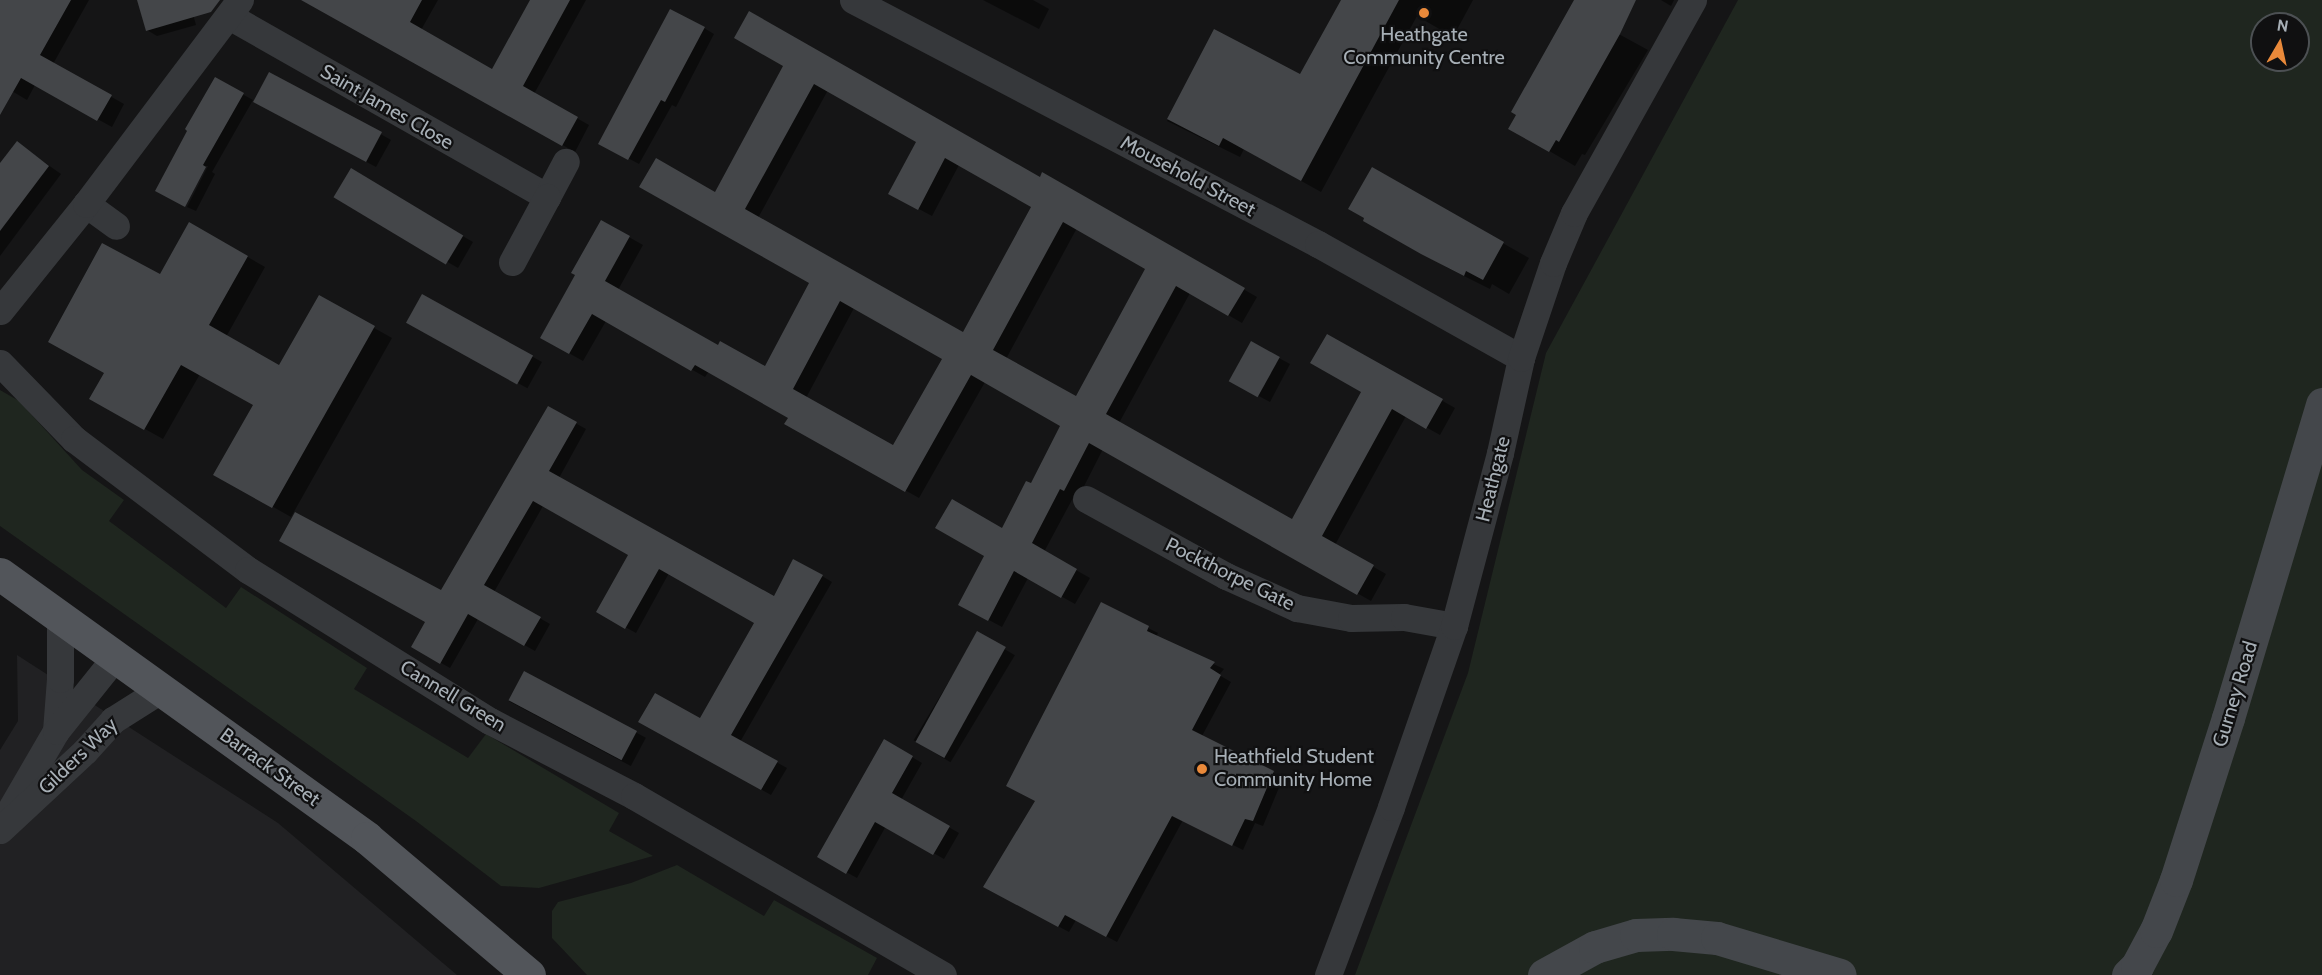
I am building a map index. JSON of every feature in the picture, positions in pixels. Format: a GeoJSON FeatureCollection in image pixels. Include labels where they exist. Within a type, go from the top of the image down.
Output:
{"type":"FeatureCollection","features":[{"type":"Feature","properties":{"kind":"main road","name":"Barrack Street"},"geometry":{"type":"LineString","coordinates":[[0,574],[388,854],[529,975]]}},
{"type":"Feature","properties":{"kind":"street","name":"Mousehold Street"},"geometry":{"type":"LineString","coordinates":[[853,0],[1318,244],[1521,358]]}},
{"type":"Feature","properties":{"kind":"street","name":"Heathgate"},"geometry":{"type":"LineString","coordinates":[[1328,975],[1391,807],[1454,626],[1498,463],[1521,358],[1553,263],[1574,213],[1693,0]]}},
{"type":"Feature","properties":{"kind":"street","name":"Saint James Close"},"geometry":{"type":"LineString","coordinates":[[0,311],[86,204],[235,8],[547,197]]}},
{"type":"Feature","properties":{"kind":"street"},"geometry":{"type":"LineString","coordinates":[[512,262],[566,162]]}},
{"type":"Feature","properties":{"kind":"street"},"geometry":{"type":"LineString","coordinates":[[86,204],[116,226]]}},
{"type":"Feature","properties":{"kind":"street","name":"Cannell Green"},"geometry":{"type":"LineString","coordinates":[[0,363],[74,439],[248,570],[490,721],[634,796],[943,975]]}},
{"type":"Feature","properties":{"kind":"street","name":"Gurney Road"},"geometry":{"type":"LineString","coordinates":[[2128,975],[2137,966],[2156,931],[2176,880],[2228,718],[2322,405]]}},
{"type":"Feature","properties":{"kind":"street","name":"Pockthorpe Gate"},"geometry":{"type":"LineString","coordinates":[[1086,499],[1226,576],[1297,608],[1351,618],[1404,616],[1454,626]]}},
{"type":"Feature","properties":{"kind":"street","name":"Gilders Way"},"geometry":{"type":"LineString","coordinates":[[56,730],[60,679],[60,616]]}},
{"type":"Feature","properties":{"kind":"street","name":"Gilders Way"},"geometry":{"type":"LineString","coordinates":[[0,828],[56,730],[116,656]]}},
{"type":"Feature","properties":{"kind":"street","name":"Gilders Way"},"geometry":{"type":"LineString","coordinates":[[0,828],[85,751],[113,720],[162,689]]}},
{"type":"Feature","properties":{"kind":"street"},"geometry":{"type":"LineString","coordinates":[[1545,975],[1595,947],[1636,935],[1673,934],[1717,938],[1767,951],[1840,975]]}},
{"type":"Feature","properties":{"kind":"shaded area"},"geometry":{"type":"Polygon","coordinates":[[[1738,0],[2322,0],[2322,975],[1355,975],[1468,673],[1546,353],[1738,0]]]}},
{"type":"Feature","properties":{"kind":"shaded area"},"geometry":{"type":"Polygon","coordinates":[[[0,390],[19,401],[82,470],[124,500],[109,521],[226,608],[241,587],[367,668],[354,689],[468,758],[486,734],[619,813],[609,831],[653,856],[539,888],[501,886],[416,821],[0,526],[0,390]]]}},
{"type":"Feature","properties":{"kind":"shaded area"},"geometry":{"type":"Polygon","coordinates":[[[17,655],[278,823],[457,975],[0,975],[0,750],[18,721],[17,655]]]}},
{"type":"Feature","properties":{"kind":"shaded area"},"geometry":{"type":"Polygon","coordinates":[[[677,865],[764,916],[774,900],[877,958],[868,975],[587,975],[552,938],[552,911],[558,902],[631,883],[677,865]]]}},
{"type":"Feature","properties":{"kind":"building"},"geometry":{"type":"Polygon","coordinates":[[[0,0],[71,0],[40,55],[112,95],[97,121],[21,78],[0,115],[0,0]]]}},
{"type":"Feature","properties":{"kind":"building"},"geometry":{"type":"Polygon","coordinates":[[[137,0],[220,0],[211,12],[146,31],[137,0]]]}},
{"type":"Feature","properties":{"kind":"building"},"geometry":{"type":"Polygon","coordinates":[[[301,0],[422,0],[410,22],[492,69],[530,0],[570,0],[523,86],[578,117],[562,146],[301,0]]]}},
{"type":"Feature","properties":{"kind":"building"},"geometry":{"type":"Polygon","coordinates":[[[1341,0],[1399,0],[1301,181],[1223,138],[1219,146],[1167,119],[1214,29],[1300,74],[1341,0]]]}},
{"type":"Feature","properties":{"kind":"building"},"geometry":{"type":"Polygon","coordinates":[[[1574,0],[1636,0],[1620,34],[1559,142],[1556,140],[1549,152],[1508,129],[1516,115],[1511,112],[1574,0]]]}},
{"type":"Feature","properties":{"kind":"building"},"geometry":{"type":"Polygon","coordinates":[[[670,9],[705,27],[665,102],[661,100],[628,160],[598,144],[670,9]]]}},
{"type":"Feature","properties":{"kind":"building"},"geometry":{"type":"Polygon","coordinates":[[[749,11],[1040,177],[1042,172],[1245,288],[1228,316],[1176,286],[1106,414],[1292,519],[1361,392],[1310,363],[1327,334],[1443,399],[1426,429],[1392,409],[1322,536],[1374,565],[1357,595],[1089,443],[1064,491],[1060,489],[1032,543],[1077,569],[1061,598],[1014,571],[988,621],[958,605],[984,556],[935,528],[952,499],[1002,528],[1026,481],[1031,483],[1060,426],[971,375],[905,492],[784,424],[788,418],[695,365],[691,371],[592,314],[569,354],[540,338],[575,275],[571,273],[601,220],[630,236],[605,281],[718,345],[720,341],[765,366],[809,283],[639,187],[656,158],[715,192],[783,66],[734,38],[749,11]],[[814,84],[745,209],[963,332],[1031,207],[945,158],[918,210],[888,194],[916,142],[814,84]],[[1063,222],[993,350],[1076,396],[1145,269],[1063,222]],[[840,301],[793,389],[893,445],[942,359],[840,301]]]}},
{"type":"Feature","properties":{"kind":"building"},"geometry":{"type":"Polygon","coordinates":[[[269,72],[382,132],[366,162],[253,102],[269,72]]]}},
{"type":"Feature","properties":{"kind":"building"},"geometry":{"type":"Polygon","coordinates":[[[215,77],[244,93],[203,165],[206,167],[185,207],[155,191],[187,131],[185,129],[215,77]]]}},
{"type":"Feature","properties":{"kind":"building"},"geometry":{"type":"Polygon","coordinates":[[[17,141],[49,166],[0,231],[0,163],[17,141]]]}},
{"type":"Feature","properties":{"kind":"building"},"geometry":{"type":"Polygon","coordinates":[[[1372,167],[1504,242],[1483,280],[1466,271],[1464,276],[1421,254],[1363,221],[1364,218],[1348,209],[1372,167]]]}},
{"type":"Feature","properties":{"kind":"building"},"geometry":{"type":"Polygon","coordinates":[[[351,168],[463,235],[446,265],[333,197],[351,168]]]}},
{"type":"Feature","properties":{"kind":"building"},"geometry":{"type":"Polygon","coordinates":[[[189,222],[248,256],[209,325],[279,365],[319,295],[375,326],[272,508],[213,475],[253,405],[181,365],[144,430],[89,399],[104,373],[48,342],[102,243],[160,274],[189,222]]]}},
{"type":"Feature","properties":{"kind":"building"},"geometry":{"type":"Polygon","coordinates":[[[422,294],[533,356],[517,384],[406,323],[422,294]]]}},
{"type":"Feature","properties":{"kind":"building"},"geometry":{"type":"Polygon","coordinates":[[[1251,341],[1280,357],[1258,397],[1229,381],[1251,341]]]}},
{"type":"Feature","properties":{"kind":"building"},"geometry":{"type":"Polygon","coordinates":[[[548,406],[577,422],[549,471],[774,596],[793,559],[823,575],[731,735],[778,761],[761,790],[638,722],[655,693],[700,718],[754,623],[659,569],[625,629],[596,612],[628,555],[533,501],[484,585],[541,617],[524,646],[468,614],[440,664],[411,647],[425,622],[279,541],[295,512],[441,590],[548,406]]]}},
{"type":"Feature","properties":{"kind":"building","name":"Heathfield Student Community Home"},"geometry":{"type":"Polygon","coordinates":[[[1101,602],[1149,626],[1147,631],[1215,662],[1210,668],[1221,675],[1192,730],[1274,771],[1253,821],[1245,819],[1232,846],[1172,816],[1106,937],[1065,915],[1058,927],[983,887],[1035,801],[1006,786],[1101,602]]]}},
{"type":"Feature","properties":{"kind":"building"},"geometry":{"type":"Polygon","coordinates":[[[977,631],[1006,647],[944,758],[915,742],[977,631]]]}},
{"type":"Feature","properties":{"kind":"building"},"geometry":{"type":"Polygon","coordinates":[[[524,671],[637,731],[622,760],[509,700],[524,671]]]}},
{"type":"Feature","properties":{"kind":"building"},"geometry":{"type":"Polygon","coordinates":[[[884,739],[913,756],[892,793],[950,826],[933,855],[875,822],[846,874],[817,857],[884,739]]]}},
{"type":"Feature","properties":{"kind":"place","name":"Heathgate Community Centre"},"geometry":{"type":"Point","coordinates":[1424,13]}},
{"type":"Feature","properties":{"kind":"place","name":"Heathfield Student Community Home"},"geometry":{"type":"Point","coordinates":[1202,769]}}]}
